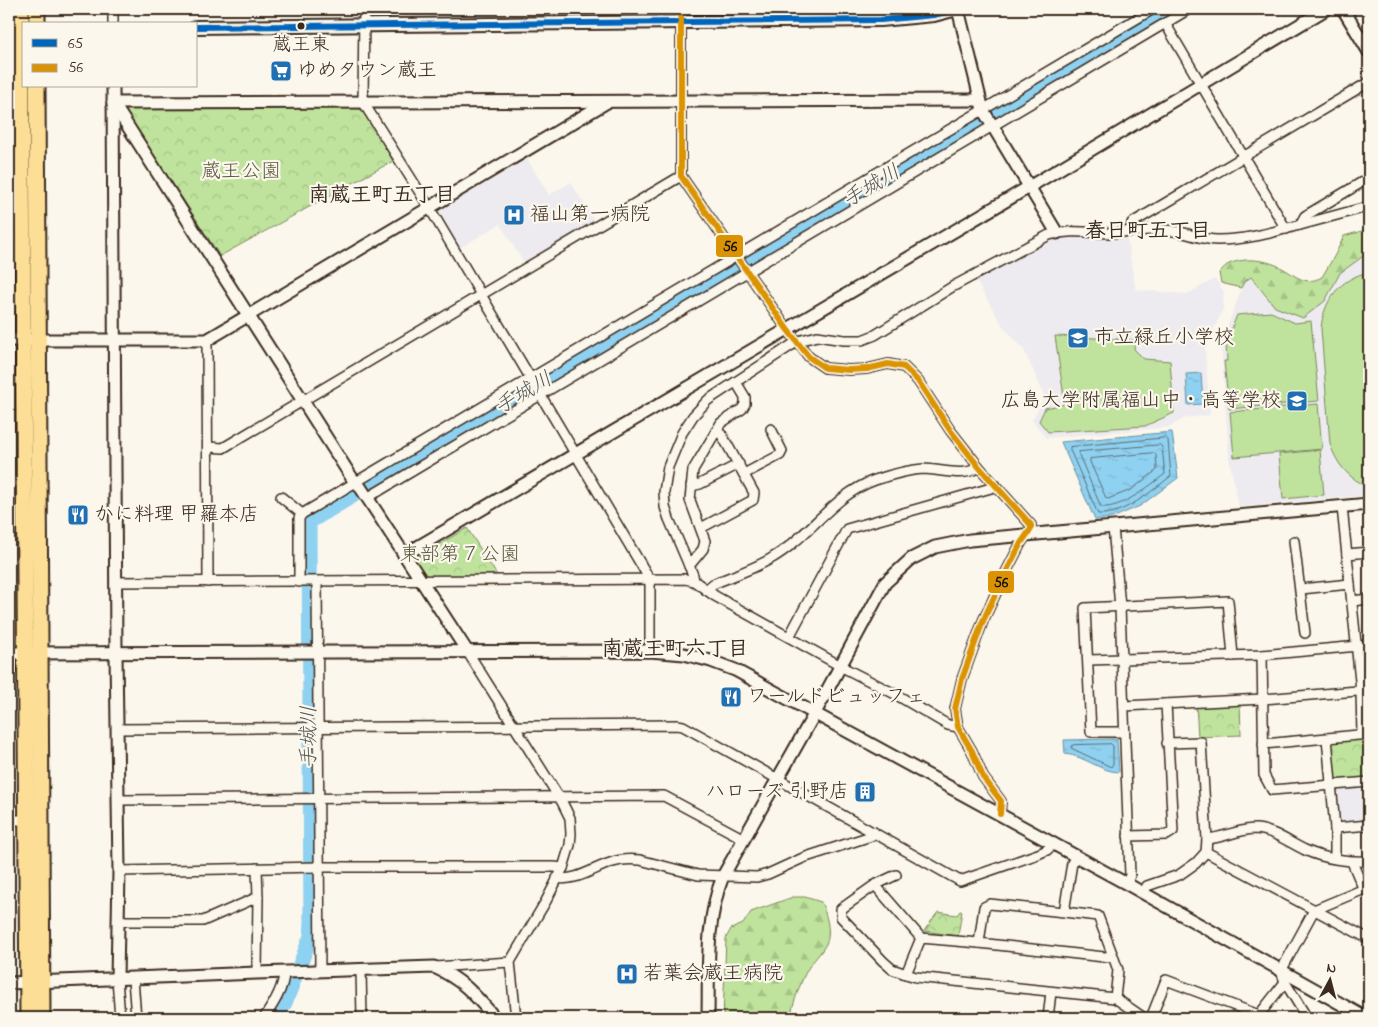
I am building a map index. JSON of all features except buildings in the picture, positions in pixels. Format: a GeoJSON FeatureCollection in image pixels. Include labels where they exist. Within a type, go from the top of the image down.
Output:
{"type":"FeatureCollection","features":[{"type":"Feature","properties":{"kind":"highway"},"geometry":{"type":"LineString","coordinates":[[21,9],[18,26],[31,340]]}},
{"type":"Feature","properties":{"kind":"highway"},"geometry":{"type":"LineString","coordinates":[[37,9],[37,22]]}},
{"type":"Feature","properties":{"kind":"highway"},"geometry":{"type":"LineString","coordinates":[[28,1018],[35,982],[31,340],[37,88]]}},
{"type":"Feature","properties":{"kind":"highway"},"geometry":{"type":"LineString","coordinates":[[33,653],[27,820],[35,982],[42,1018]]}},
{"type":"Feature","properties":{"kind":"main road"},"geometry":{"type":"LineString","coordinates":[[198,27],[364,26],[681,15],[881,20],[934,15],[958,9]]}},
{"type":"Feature","properties":{"kind":"street"},"geometry":{"type":"LineString","coordinates":[[113,9],[113,22]]}},
{"type":"Feature","properties":{"kind":"street"},"geometry":{"type":"LineString","coordinates":[[364,9],[363,102],[429,207],[649,580],[650,651]]}},
{"type":"Feature","properties":{"kind":"street"},"geometry":{"type":"LineString","coordinates":[[958,9],[985,114],[1056,233]]}},
{"type":"Feature","properties":{"kind":"street"},"geometry":{"type":"LineString","coordinates":[[301,582],[299,518],[302,514],[362,490],[539,393],[746,270],[985,114],[1153,9]]}},
{"type":"Feature","properties":{"kind":"street"},"geometry":{"type":"LineString","coordinates":[[362,490],[531,381],[985,114],[1189,9]]}},
{"type":"Feature","properties":{"kind":"street"},"geometry":{"type":"LineString","coordinates":[[404,555],[1326,9]]}},
{"type":"Feature","properties":{"kind":"street"},"geometry":{"type":"LineString","coordinates":[[1343,9],[1369,52]]}},
{"type":"Feature","properties":{"kind":"street"},"geometry":{"type":"LineString","coordinates":[[681,15],[681,176],[787,329],[809,357],[825,368],[867,369],[888,364],[904,367],[918,381],[950,430],[1032,527],[1021,543],[1002,580],[984,621],[967,666],[955,709],[958,727],[972,751],[983,777],[1001,801],[1000,814]]}},
{"type":"Feature","properties":{"kind":"street"},"geometry":{"type":"LineString","coordinates":[[1165,23],[1286,229]]}},
{"type":"Feature","properties":{"kind":"street"},"geometry":{"type":"LineString","coordinates":[[1131,231],[1132,223],[1369,82]]}},
{"type":"Feature","properties":{"kind":"street"},"geometry":{"type":"LineString","coordinates":[[113,88],[119,870],[117,979],[120,1018]]}},
{"type":"Feature","properties":{"kind":"street"},"geometry":{"type":"LineString","coordinates":[[9,340],[207,340],[607,102]]}},
{"type":"Feature","properties":{"kind":"street"},"geometry":{"type":"LineString","coordinates":[[113,103],[681,102],[985,114]]}},
{"type":"Feature","properties":{"kind":"street"},"geometry":{"type":"LineString","coordinates":[[113,103],[352,478],[362,490],[467,651],[570,818],[570,845],[563,868],[510,962],[516,1018]]}},
{"type":"Feature","properties":{"kind":"street"},"geometry":{"type":"LineString","coordinates":[[208,447],[223,448],[681,176]]}},
{"type":"Feature","properties":{"kind":"street"},"geometry":{"type":"LineString","coordinates":[[1300,225],[1305,216],[1369,178]]}},
{"type":"Feature","properties":{"kind":"street"},"geometry":{"type":"LineString","coordinates":[[694,581],[665,507],[665,476],[682,433],[708,400],[798,341],[817,336],[844,340],[862,340],[874,335],[952,287],[1056,233],[1080,231],[1114,233],[1175,231],[1200,239],[1244,239],[1369,208]]}},
{"type":"Feature","properties":{"kind":"street"},"geometry":{"type":"LineString","coordinates":[[207,340],[208,582]]}},
{"type":"Feature","properties":{"kind":"street"},"geometry":{"type":"LineString","coordinates":[[689,566],[703,549],[705,541],[690,500],[693,470],[724,419],[742,409],[745,404],[745,397],[736,382]]}},
{"type":"Feature","properties":{"kind":"street"},"geometry":{"type":"LineString","coordinates":[[744,474],[780,455],[782,451],[771,429]]}},
{"type":"Feature","properties":{"kind":"street"},"geometry":{"type":"LineString","coordinates":[[701,528],[752,500],[754,493],[722,435],[716,431]]}},
{"type":"Feature","properties":{"kind":"street"},"geometry":{"type":"LineString","coordinates":[[691,486],[700,484],[738,464]]}},
{"type":"Feature","properties":{"kind":"street"},"geometry":{"type":"LineString","coordinates":[[706,590],[713,584],[772,558],[790,545],[833,505],[860,486],[908,470],[924,469],[970,472],[980,467]]}},
{"type":"Feature","properties":{"kind":"street"},"geometry":{"type":"LineString","coordinates":[[789,637],[847,530],[991,488],[995,484]]}},
{"type":"Feature","properties":{"kind":"street"},"geometry":{"type":"LineString","coordinates":[[281,497],[302,514]]}},
{"type":"Feature","properties":{"kind":"street"},"geometry":{"type":"LineString","coordinates":[[708,1018],[710,926],[716,894],[723,876],[815,713],[885,583],[911,559],[935,547],[970,540],[1369,504]]}},
{"type":"Feature","properties":{"kind":"street"},"geometry":{"type":"LineString","coordinates":[[1262,744],[1366,734],[1365,691],[1356,646],[1342,506]]}},
{"type":"Feature","properties":{"kind":"street"},"geometry":{"type":"LineString","coordinates":[[1113,527],[1120,607],[1124,706],[1130,875],[1127,884]]}},
{"type":"Feature","properties":{"kind":"street"},"geometry":{"type":"LineString","coordinates":[[1294,541],[1305,633]]}},
{"type":"Feature","properties":{"kind":"street"},"geometry":{"type":"LineString","coordinates":[[1347,554],[1369,552]]}},
{"type":"Feature","properties":{"kind":"street"},"geometry":{"type":"LineString","coordinates":[[116,582],[685,579],[694,581],[706,590],[948,725],[958,727]]}},
{"type":"Feature","properties":{"kind":"street"},"geometry":{"type":"LineString","coordinates":[[315,582],[317,867],[320,970]]}},
{"type":"Feature","properties":{"kind":"street"},"geometry":{"type":"LineString","coordinates":[[1301,589],[1350,584]]}},
{"type":"Feature","properties":{"kind":"street"},"geometry":{"type":"LineString","coordinates":[[1352,601],[1369,599]]}},
{"type":"Feature","properties":{"kind":"street"},"geometry":{"type":"LineString","coordinates":[[1124,732],[1091,732],[1085,608],[1228,601],[1233,656]]}},
{"type":"Feature","properties":{"kind":"street"},"geometry":{"type":"LineString","coordinates":[[1088,660],[1262,655],[1369,645]]}},
{"type":"Feature","properties":{"kind":"street"},"geometry":{"type":"LineString","coordinates":[[9,653],[650,651],[684,654],[711,661],[734,670],[815,713],[1143,893],[1283,977],[1366,1018]]}},
{"type":"Feature","properties":{"kind":"street"},"geometry":{"type":"LineString","coordinates":[[1262,655],[1264,775],[1272,790],[1369,782]]}},
{"type":"Feature","properties":{"kind":"street"},"geometry":{"type":"LineString","coordinates":[[1124,706],[1365,691]]}},
{"type":"Feature","properties":{"kind":"street"},"geometry":{"type":"LineString","coordinates":[[1128,836],[1167,834],[1173,831],[1166,704]]}},
{"type":"Feature","properties":{"kind":"street"},"geometry":{"type":"LineString","coordinates":[[117,729],[677,725],[683,726],[778,778],[960,881],[1038,854],[1047,850],[1053,844]]}},
{"type":"Feature","properties":{"kind":"street"},"geometry":{"type":"LineString","coordinates":[[1327,738],[1335,828],[1335,858]]}},
{"type":"Feature","properties":{"kind":"street"},"geometry":{"type":"LineString","coordinates":[[1143,893],[1147,886],[1179,875],[1196,863],[1206,852],[1207,839],[1201,742],[1167,743]]}},
{"type":"Feature","properties":{"kind":"street"},"geometry":{"type":"LineString","coordinates":[[118,800],[664,796],[744,839]]}},
{"type":"Feature","properties":{"kind":"street"},"geometry":{"type":"LineString","coordinates":[[9,820],[27,820]]}},
{"type":"Feature","properties":{"kind":"street"},"geometry":{"type":"LineString","coordinates":[[1335,828],[1369,825]]}},
{"type":"Feature","properties":{"kind":"street"},"geometry":{"type":"LineString","coordinates":[[1207,839],[1256,829],[1285,838],[1306,850],[1352,862],[1369,861]]}},
{"type":"Feature","properties":{"kind":"street"},"geometry":{"type":"LineString","coordinates":[[557,878],[568,880],[614,862],[630,859],[698,875],[757,877],[768,874],[802,858],[870,836],[874,832]]}},
{"type":"Feature","properties":{"kind":"street"},"geometry":{"type":"LineString","coordinates":[[1206,852],[1369,939]]}},
{"type":"Feature","properties":{"kind":"street"},"geometry":{"type":"LineString","coordinates":[[1064,912],[1072,863],[1076,856]]}},
{"type":"Feature","properties":{"kind":"street"},"geometry":{"type":"LineString","coordinates":[[1151,1018],[1166,980],[1258,1017],[1283,977],[1314,910],[1367,888],[1352,862]]}},
{"type":"Feature","properties":{"kind":"street"},"geometry":{"type":"LineString","coordinates":[[119,870],[305,867],[554,866],[563,868]]}},
{"type":"Feature","properties":{"kind":"street"},"geometry":{"type":"LineString","coordinates":[[257,972],[258,868]]}},
{"type":"Feature","properties":{"kind":"street"},"geometry":{"type":"LineString","coordinates":[[896,875],[874,885],[841,909],[841,917],[892,969],[916,977],[1115,998],[1144,1018]]}},
{"type":"Feature","properties":{"kind":"street"},"geometry":{"type":"LineString","coordinates":[[874,885],[921,938],[1104,957],[1113,956]]}},
{"type":"Feature","properties":{"kind":"street"},"geometry":{"type":"LineString","coordinates":[[119,921],[203,920],[258,897]]}},
{"type":"Feature","properties":{"kind":"street"},"geometry":{"type":"LineString","coordinates":[[979,943],[984,908],[990,904],[1098,916],[1118,970],[1115,998]]}},
{"type":"Feature","properties":{"kind":"street"},"geometry":{"type":"LineString","coordinates":[[906,974],[921,938]]}},
{"type":"Feature","properties":{"kind":"street"},"geometry":{"type":"LineString","coordinates":[[9,983],[257,972],[434,967],[510,962]]}},
{"type":"Feature","properties":{"kind":"street"},"geometry":{"type":"LineString","coordinates":[[434,967],[452,975],[461,982],[494,1018]]}},
{"type":"Feature","properties":{"kind":"street"},"geometry":{"type":"LineString","coordinates":[[361,970],[362,1018]]}},
{"type":"Feature","properties":{"kind":"street"},"geometry":{"type":"LineString","coordinates":[[264,1018],[271,1009],[287,972]]}},
{"type":"Feature","properties":{"kind":"street"},"geometry":{"type":"LineString","coordinates":[[1283,977],[1308,1018]]}},
{"type":"Feature","properties":{"kind":"street"},"geometry":{"type":"LineString","coordinates":[[133,979],[136,1018]]}},
{"type":"Feature","properties":{"kind":"street"},"geometry":{"type":"LineString","coordinates":[[1048,1018],[1051,992]]}},
{"type":"Feature","properties":{"kind":"shaded area","name":"福山第一病院"},"geometry":{"type":"Polygon","coordinates":[[[525,155],[549,195],[571,182],[595,222],[524,263],[500,224],[458,249],[434,209],[525,155]]]}},
{"type":"Feature","properties":{"kind":"shaded area","name":"市立緑丘小学校"},"geometry":{"type":"Polygon","coordinates":[[[1099,235],[1127,239],[1136,290],[1187,294],[1215,279],[1224,292],[1223,309],[1205,349],[1210,415],[1185,418],[1170,427],[1046,438],[1032,420],[1045,397],[1024,350],[1003,326],[976,281],[1054,239],[1099,235]]]}},
{"type":"Feature","properties":{"kind":"shaded area","name":"広島大学附属福山中・高等学校"},"geometry":{"type":"Polygon","coordinates":[[[1369,252],[1369,495],[1239,507],[1229,458],[1221,344],[1244,282],[1250,277],[1275,307],[1325,301],[1340,273],[1369,252]]]}},
{"type":"Feature","properties":{"kind":"shaded area"},"geometry":{"type":"Polygon","coordinates":[[[1369,783],[1369,820],[1338,824],[1335,787],[1369,783]]]}},
{"type":"Feature","properties":{"kind":"green space","name":"蔵王公園"},"geometry":{"type":"Polygon","coordinates":[[[363,108],[393,161],[220,256],[124,109],[363,108]]]}},
{"type":"Feature","properties":{"kind":"green space"},"geometry":{"type":"Polygon","coordinates":[[[1369,229],[1369,252],[1340,273],[1325,301],[1303,318],[1275,307],[1251,277],[1244,282],[1241,288],[1221,283],[1219,273],[1227,265],[1246,260],[1268,262],[1304,280],[1315,280],[1322,277],[1344,236],[1369,229]]]}},
{"type":"Feature","properties":{"kind":"green space"},"geometry":{"type":"Polygon","coordinates":[[[1369,272],[1369,487],[1355,480],[1340,465],[1330,444],[1321,329],[1325,309],[1335,292],[1350,280],[1369,272]]]}},
{"type":"Feature","properties":{"kind":"green space"},"geometry":{"type":"Polygon","coordinates":[[[1271,312],[1295,323],[1311,321],[1319,401],[1229,409],[1224,361],[1227,361],[1226,343],[1237,315],[1271,312]]]}},
{"type":"Feature","properties":{"kind":"green space"},"geometry":{"type":"Polygon","coordinates":[[[1055,336],[1135,340],[1134,349],[1144,359],[1170,361],[1174,413],[1145,426],[1048,432],[1039,421],[1045,408],[1065,404],[1055,336]]]}},
{"type":"Feature","properties":{"kind":"green space"},"geometry":{"type":"Polygon","coordinates":[[[1318,404],[1322,449],[1234,457],[1230,412],[1318,404]]]}},
{"type":"Feature","properties":{"kind":"green space"},"geometry":{"type":"Polygon","coordinates":[[[1320,450],[1324,495],[1283,499],[1279,454],[1320,450]]]}},
{"type":"Feature","properties":{"kind":"green space","name":"東部第７公園"},"geometry":{"type":"Polygon","coordinates":[[[467,528],[497,575],[424,576],[414,559],[467,528]]]}},
{"type":"Feature","properties":{"kind":"green space"},"geometry":{"type":"Polygon","coordinates":[[[1240,701],[1241,735],[1198,737],[1196,704],[1240,701]]]}},
{"type":"Feature","properties":{"kind":"green space"},"geometry":{"type":"Polygon","coordinates":[[[1369,735],[1369,781],[1331,784],[1328,739],[1369,735]]]}},
{"type":"Feature","properties":{"kind":"green space"},"geometry":{"type":"Polygon","coordinates":[[[793,897],[805,897],[821,902],[826,917],[828,939],[824,948],[804,976],[790,1018],[723,1018],[726,938],[731,929],[743,924],[751,912],[793,897]]]}},
{"type":"Feature","properties":{"kind":"green space"},"geometry":{"type":"Polygon","coordinates":[[[962,911],[958,936],[924,931],[938,912],[957,915],[962,911]]]}},
{"type":"Feature","properties":{"kind":"water"},"geometry":{"type":"Polygon","coordinates":[[[1201,373],[1203,404],[1188,405],[1186,374],[1201,373]]]}},
{"type":"Feature","properties":{"kind":"water"},"geometry":{"type":"Polygon","coordinates":[[[1172,432],[1178,478],[1140,506],[1112,518],[1095,520],[1061,442],[1172,432]]]}},
{"type":"Feature","properties":{"kind":"water"},"geometry":{"type":"Polygon","coordinates":[[[1117,739],[1119,772],[1065,754],[1064,740],[1117,739]]]}},
{"type":"Feature","properties":{"kind":"waterway","name":"手城川"},"geometry":{"type":"LineString","coordinates":[[276,1018],[285,1003],[311,936],[309,522],[1171,9]]}},
{"type":"Feature","properties":{"kind":"transit line","name":"56"},"geometry":{"type":"LineString","coordinates":[[681,9],[681,176],[787,329],[809,357],[825,368],[867,369],[888,364],[904,367],[918,381],[950,430],[979,467],[1031,525],[1031,529],[1021,543],[983,621],[962,679],[955,709],[958,727],[972,751],[983,777],[1001,801],[1000,814]]}},
{"type":"Feature","properties":{"kind":"transit line","name":"65"},"geometry":{"type":"LineString","coordinates":[[198,27],[881,20],[934,15],[957,9]]}},
{"type":"Feature","properties":{"kind":"place","name":"蔵王東"},"geometry":{"type":"Point","coordinates":[301,26]}},
{"type":"Feature","properties":{"kind":"place","name":"ゆめタウン蔵王"},"geometry":{"type":"Point","coordinates":[281,71]}},
{"type":"Feature","properties":{"kind":"place","name":"福山第一病院"},"geometry":{"type":"Point","coordinates":[514,215]}},
{"type":"Feature","properties":{"kind":"place","name":"市立緑丘小学校"},"geometry":{"type":"Point","coordinates":[1078,338]}},
{"type":"Feature","properties":{"kind":"place","name":"広島大学附属福山中・高等学校"},"geometry":{"type":"Point","coordinates":[1297,401]}},
{"type":"Feature","properties":{"kind":"place","name":"かに料理 甲羅本店"},"geometry":{"type":"Point","coordinates":[78,515]}},
{"type":"Feature","properties":{"kind":"place","name":"ワールドビュッフェ"},"geometry":{"type":"Point","coordinates":[731,697]}},
{"type":"Feature","properties":{"kind":"place","name":"ハローズ 引野店"},"geometry":{"type":"Point","coordinates":[865,792]}},
{"type":"Feature","properties":{"kind":"place","name":"若葉会蔵王病院"},"geometry":{"type":"Point","coordinates":[627,974]}},
{"type":"Feature","properties":{"kind":"district","name":"南蔵王町五丁目"},"geometry":{"type":"Point","coordinates":[382,196]}},
{"type":"Feature","properties":{"kind":"district","name":"春日町五丁目"},"geometry":{"type":"Point","coordinates":[1148,232]}},
{"type":"Feature","properties":{"kind":"district","name":"南蔵王町六丁目"},"geometry":{"type":"Point","coordinates":[675,650]}}]}
